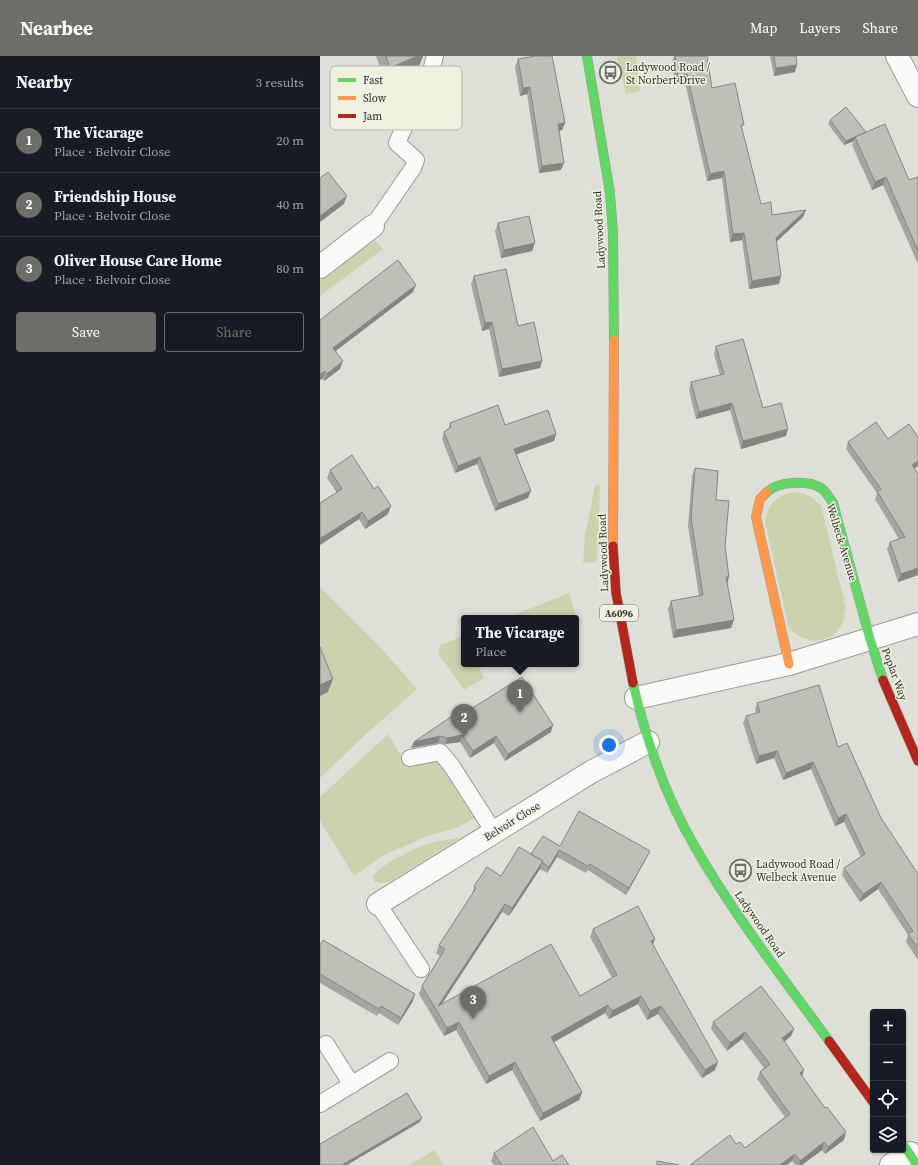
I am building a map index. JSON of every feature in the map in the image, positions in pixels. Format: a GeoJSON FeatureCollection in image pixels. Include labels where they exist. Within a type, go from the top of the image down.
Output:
{"type":"FeatureCollection","features":[{"type":"Feature","properties":{"kind":"main road","name":"Ladywood Road"},"geometry":{"type":"LineString","coordinates":[[587,56],[610,193],[615,379],[614,569],[621,625],[636,698],[648,742],[669,796],[694,846],[726,898],[870,1098]]}},
{"type":"Feature","properties":{"kind":"main road","name":"Welbeck Avenue"},"geometry":{"type":"LineString","coordinates":[[789,664],[756,517],[760,499],[772,487],[787,483],[800,483],[820,488],[832,503],[870,639]]}},
{"type":"Feature","properties":{"kind":"main road","name":"Poplar Way"},"geometry":{"type":"LineString","coordinates":[[870,639],[886,688],[918,761]]}},
{"type":"Feature","properties":{"kind":"street"},"geometry":{"type":"LineString","coordinates":[[897,56],[918,96]]}},
{"type":"Feature","properties":{"kind":"street"},"geometry":{"type":"LineString","coordinates":[[320,268],[373,226]]}},
{"type":"Feature","properties":{"kind":"street"},"geometry":{"type":"LineString","coordinates":[[636,698],[789,664],[918,624]]}},
{"type":"Feature","properties":{"kind":"street","name":"Belvoir Close"},"geometry":{"type":"LineString","coordinates":[[378,904],[591,772],[648,742]]}},
{"type":"Feature","properties":{"kind":"street"},"geometry":{"type":"LineString","coordinates":[[891,1165],[910,1154]]}},
{"type":"Feature","properties":{"kind":"lane"},"geometry":{"type":"LineString","coordinates":[[432,66],[435,56]]}},
{"type":"Feature","properties":{"kind":"lane"},"geometry":{"type":"LineString","coordinates":[[373,226],[413,168],[416,160],[397,143],[403,130]]}},
{"type":"Feature","properties":{"kind":"lane"},"geometry":{"type":"LineString","coordinates":[[410,758],[440,752],[451,765],[494,832]]}},
{"type":"Feature","properties":{"kind":"lane"},"geometry":{"type":"LineString","coordinates":[[378,904],[421,969]]}},
{"type":"Feature","properties":{"kind":"lane"},"geometry":{"type":"LineString","coordinates":[[326,1044],[352,1085]]}},
{"type":"Feature","properties":{"kind":"lane"},"geometry":{"type":"LineString","coordinates":[[320,1104],[390,1060]]}},
{"type":"Feature","properties":{"kind":"green space"},"geometry":{"type":"Polygon","coordinates":[[[617,56],[636,56],[640,91],[626,94],[617,56]]]}},
{"type":"Feature","properties":{"kind":"green space"},"geometry":{"type":"Polygon","coordinates":[[[375,240],[383,249],[320,296],[320,281],[375,240]]]}},
{"type":"Feature","properties":{"kind":"green space"},"geometry":{"type":"Polygon","coordinates":[[[595,485],[600,485],[597,562],[583,563],[585,536],[595,485]]]}},
{"type":"Feature","properties":{"kind":"green space"},"geometry":{"type":"Polygon","coordinates":[[[793,492],[806,494],[821,505],[846,608],[842,625],[834,635],[822,640],[813,641],[798,636],[789,629],[765,522],[774,501],[781,496],[793,492]]]}},
{"type":"Feature","properties":{"kind":"green space"},"geometry":{"type":"Polygon","coordinates":[[[320,587],[381,648],[417,689],[364,736],[320,778],[320,587]]]}},
{"type":"Feature","properties":{"kind":"green space"},"geometry":{"type":"Polygon","coordinates":[[[569,593],[576,615],[514,615],[569,593]]]}},
{"type":"Feature","properties":{"kind":"green space"},"geometry":{"type":"Polygon","coordinates":[[[461,637],[461,667],[482,667],[479,668],[484,678],[464,690],[439,655],[438,650],[440,645],[461,637]]]}},
{"type":"Feature","properties":{"kind":"green space"},"geometry":{"type":"Polygon","coordinates":[[[388,734],[407,765],[438,760],[477,816],[459,827],[428,836],[384,855],[354,876],[320,821],[320,797],[388,734]]]}},
{"type":"Feature","properties":{"kind":"green space"},"geometry":{"type":"Polygon","coordinates":[[[460,838],[391,881],[384,883],[375,882],[372,877],[384,866],[419,847],[444,840],[460,838]]]}},
{"type":"Feature","properties":{"kind":"green space"},"geometry":{"type":"Polygon","coordinates":[[[435,1150],[443,1165],[409,1165],[435,1150]]]}},
{"type":"Feature","properties":{"kind":"building"},"geometry":{"type":"Polygon","coordinates":[[[386,56],[417,56],[394,66],[389,66],[386,56]]]}},
{"type":"Feature","properties":{"kind":"building"},"geometry":{"type":"Polygon","coordinates":[[[535,56],[552,56],[565,123],[558,124],[564,163],[542,166],[530,87],[523,88],[518,59],[535,56]]]}},
{"type":"Feature","properties":{"kind":"building"},"geometry":{"type":"Polygon","coordinates":[[[675,56],[707,56],[712,88],[735,83],[744,125],[741,125],[761,204],[771,202],[772,215],[806,210],[776,238],[781,276],[752,281],[744,233],[733,234],[724,171],[710,174],[687,74],[678,76],[675,56]]]}},
{"type":"Feature","properties":{"kind":"building"},"geometry":{"type":"Polygon","coordinates":[[[774,56],[796,56],[797,65],[776,68],[774,56]]]}},
{"type":"Feature","properties":{"kind":"building"},"geometry":{"type":"Polygon","coordinates":[[[846,107],[866,132],[846,141],[830,120],[846,107]]]}},
{"type":"Feature","properties":{"kind":"building"},"geometry":{"type":"Polygon","coordinates":[[[885,124],[909,180],[918,177],[918,251],[886,177],[875,182],[855,137],[885,124]]]}},
{"type":"Feature","properties":{"kind":"building"},"geometry":{"type":"Polygon","coordinates":[[[328,172],[347,196],[320,216],[320,178],[328,172]]]}},
{"type":"Feature","properties":{"kind":"building"},"geometry":{"type":"Polygon","coordinates":[[[529,216],[535,243],[504,250],[498,223],[529,216]]]}},
{"type":"Feature","properties":{"kind":"building"},"geometry":{"type":"Polygon","coordinates":[[[398,260],[416,285],[333,348],[343,361],[327,374],[325,371],[320,375],[320,320],[398,260]]]}},
{"type":"Feature","properties":{"kind":"building"},"geometry":{"type":"Polygon","coordinates":[[[506,269],[518,326],[534,322],[542,361],[502,369],[492,322],[485,323],[474,276],[506,269]]]}},
{"type":"Feature","properties":{"kind":"building"},"geometry":{"type":"Polygon","coordinates":[[[743,339],[763,408],[781,403],[788,429],[743,441],[732,403],[699,412],[691,382],[724,374],[716,346],[743,339]]]}},
{"type":"Feature","properties":{"kind":"building"},"geometry":{"type":"Polygon","coordinates":[[[498,405],[505,425],[548,410],[556,434],[514,449],[531,491],[498,504],[480,457],[458,466],[444,432],[451,427],[450,423],[498,405]]]}},
{"type":"Feature","properties":{"kind":"building"},"geometry":{"type":"Polygon","coordinates":[[[876,422],[888,439],[909,424],[918,437],[918,461],[912,465],[918,474],[918,568],[901,574],[890,542],[905,537],[877,491],[881,489],[848,442],[876,422]]]}},
{"type":"Feature","properties":{"kind":"building"},"geometry":{"type":"Polygon","coordinates":[[[352,455],[374,489],[378,486],[391,506],[368,521],[362,512],[321,538],[320,503],[342,489],[330,470],[352,455]]]}},
{"type":"Feature","properties":{"kind":"building"},"geometry":{"type":"Polygon","coordinates":[[[695,468],[718,471],[716,500],[729,501],[725,546],[729,577],[726,577],[734,620],[676,630],[671,601],[703,595],[691,518],[695,468]]]}},
{"type":"Feature","properties":{"kind":"building"},"geometry":{"type":"Polygon","coordinates":[[[320,647],[333,679],[320,685],[320,647]]]}},
{"type":"Feature","properties":{"kind":"building"},"geometry":{"type":"Polygon","coordinates":[[[522,677],[553,725],[508,754],[496,736],[473,751],[462,735],[447,738],[440,736],[414,742],[461,710],[463,714],[522,677]]]}},
{"type":"Feature","properties":{"kind":"building"},"geometry":{"type":"Polygon","coordinates":[[[819,685],[838,747],[847,743],[881,818],[918,874],[918,948],[908,934],[913,931],[881,882],[863,894],[844,868],[865,854],[846,814],[838,818],[813,762],[786,773],[777,751],[759,756],[746,716],[760,712],[757,703],[819,685]]]}},
{"type":"Feature","properties":{"kind":"building"},"geometry":{"type":"Polygon","coordinates":[[[579,811],[650,851],[629,888],[590,864],[588,866],[559,850],[549,867],[542,862],[543,861],[531,854],[543,836],[560,846],[579,811]]]}},
{"type":"Feature","properties":{"kind":"building"},"geometry":{"type":"Polygon","coordinates":[[[519,847],[543,861],[512,908],[505,904],[438,1006],[551,944],[580,996],[617,975],[593,929],[638,906],[655,939],[651,941],[718,1062],[705,1070],[661,1006],[650,1011],[641,996],[612,1011],[608,1005],[551,1037],[582,1092],[543,1113],[515,1062],[489,1076],[459,1022],[447,1028],[422,986],[445,949],[439,945],[476,888],[474,886],[487,867],[501,876],[519,847]]]}},
{"type":"Feature","properties":{"kind":"building"},"geometry":{"type":"Polygon","coordinates":[[[323,940],[415,994],[401,1018],[381,1006],[379,1009],[320,974],[320,945],[323,940]]]}},
{"type":"Feature","properties":{"kind":"building"},"geometry":{"type":"Polygon","coordinates":[[[761,986],[794,1029],[782,1038],[804,1070],[800,1073],[825,1108],[827,1107],[846,1132],[828,1147],[824,1142],[800,1161],[795,1154],[780,1165],[690,1165],[730,1135],[736,1144],[740,1142],[745,1148],[790,1114],[760,1072],[770,1064],[745,1032],[730,1043],[713,1022],[761,986]]]}},
{"type":"Feature","properties":{"kind":"building"},"geometry":{"type":"Polygon","coordinates":[[[407,1093],[422,1118],[342,1165],[320,1165],[320,1144],[407,1093]]]}},
{"type":"Feature","properties":{"kind":"building"},"geometry":{"type":"Polygon","coordinates":[[[533,1127],[553,1161],[562,1155],[569,1165],[502,1165],[494,1153],[533,1127]]]}},
{"type":"Feature","properties":{"kind":"building"},"geometry":{"type":"Polygon","coordinates":[[[657,1161],[679,1165],[657,1165],[657,1161]]]}},
{"type":"Feature","properties":{"kind":"traffic: fast"},"geometry":{"type":"LineString","coordinates":[[587,56],[610,193],[613,233],[614,340]]}},
{"type":"Feature","properties":{"kind":"traffic: fast"},"geometry":{"type":"LineString","coordinates":[[767,492],[772,488],[786,484],[802,483],[816,485],[823,489],[833,503],[870,639],[883,680]]}},
{"type":"Feature","properties":{"kind":"traffic: fast"},"geometry":{"type":"LineString","coordinates":[[633,683],[650,746],[674,808],[684,828],[742,922],[829,1041]]}},
{"type":"Feature","properties":{"kind":"traffic: fast"},"geometry":{"type":"LineString","coordinates":[[906,1148],[917,1165]]}},
{"type":"Feature","properties":{"kind":"traffic: slow"},"geometry":{"type":"LineString","coordinates":[[613,546],[614,340]]}},
{"type":"Feature","properties":{"kind":"traffic: slow"},"geometry":{"type":"LineString","coordinates":[[767,492],[760,499],[756,517],[789,664]]}},
{"type":"Feature","properties":{"kind":"traffic: jam"},"geometry":{"type":"LineString","coordinates":[[613,546],[616,593],[633,683]]}},
{"type":"Feature","properties":{"kind":"traffic: jam"},"geometry":{"type":"LineString","coordinates":[[883,680],[918,761]]}},
{"type":"Feature","properties":{"kind":"traffic: jam"},"geometry":{"type":"LineString","coordinates":[[829,1041],[870,1098]]}},
{"type":"Feature","properties":{"kind":"place","name":"Ladywood Road / St Norbert Drive"},"geometry":{"type":"Point","coordinates":[611,73]}},
{"type":"Feature","properties":{"kind":"place","name":"The Vicarage"},"geometry":{"type":"Point","coordinates":[520,713]}},
{"type":"Feature","properties":{"kind":"place","name":"Friendship House"},"geometry":{"type":"Point","coordinates":[464,737]}},
{"type":"Feature","properties":{"kind":"place","name":"Ladywood Road / Welbeck Avenue"},"geometry":{"type":"Point","coordinates":[740,870]}},
{"type":"Feature","properties":{"kind":"place","name":"Oliver House Care Home"},"geometry":{"type":"Point","coordinates":[473,1019]}}]}
